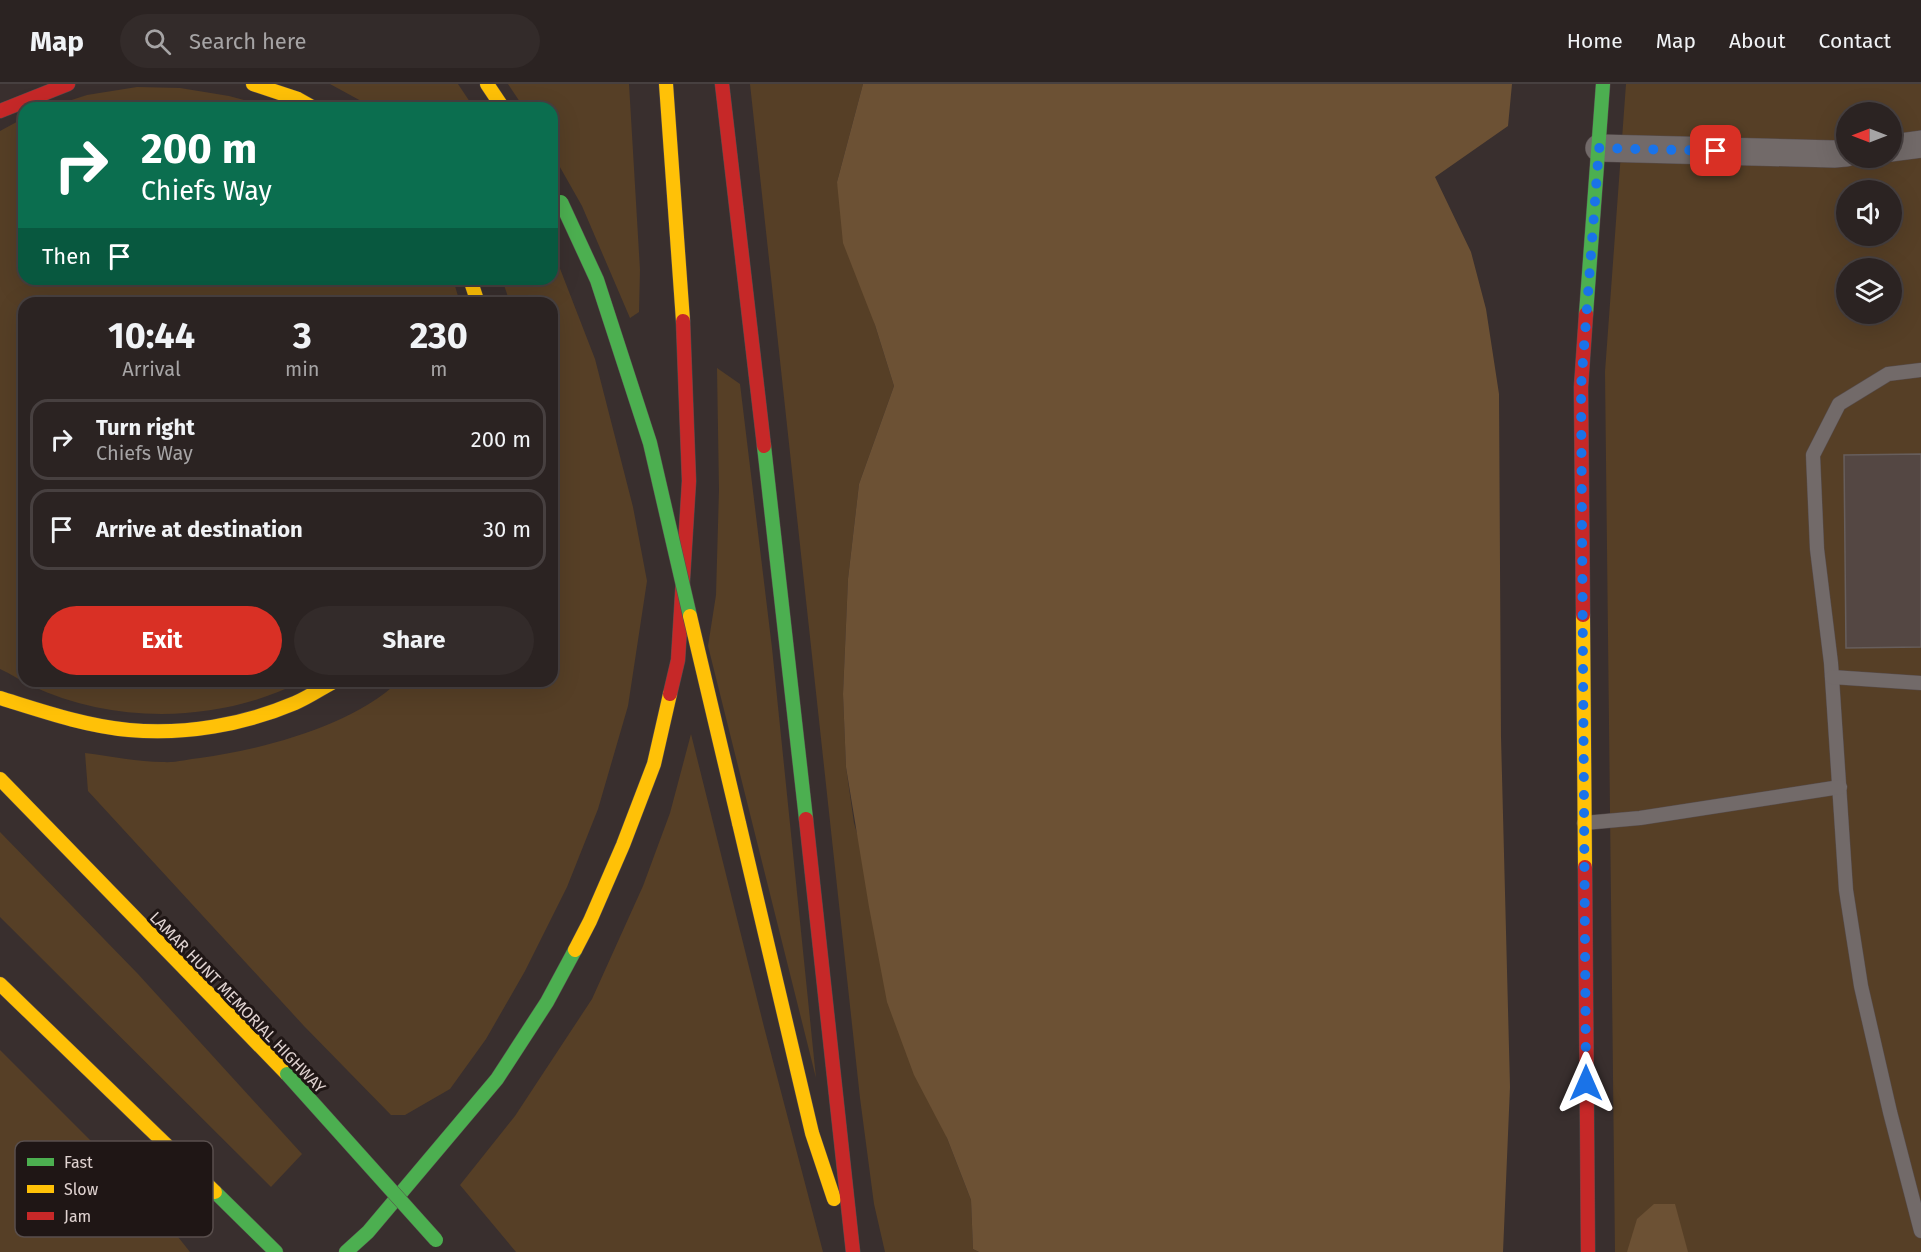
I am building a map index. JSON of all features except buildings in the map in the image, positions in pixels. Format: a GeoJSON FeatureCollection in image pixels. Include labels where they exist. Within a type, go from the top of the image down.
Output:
{"type":"FeatureCollection","features":[{"type":"Feature","properties":{"kind":"main road"},"geometry":{"type":"LineString","coordinates":[[20,102],[68,84]]}},
{"type":"Feature","properties":{"kind":"main road"},"geometry":{"type":"LineString","coordinates":[[253,84],[304,102]]}},
{"type":"Feature","properties":{"kind":"main road"},"geometry":{"type":"LineString","coordinates":[[487,84],[499,102]]}},
{"type":"Feature","properties":{"kind":"main road"},"geometry":{"type":"LineString","coordinates":[[345,1252],[368,1232],[452,1134],[496,1079],[548,1002],[590,921],[623,845],[654,764],[678,660],[688,481],[681,278],[666,84]]}},
{"type":"Feature","properties":{"kind":"main road"},"geometry":{"type":"LineString","coordinates":[[722,84],[796,726],[852,1252]]}},
{"type":"Feature","properties":{"kind":"main road"},"geometry":{"type":"LineString","coordinates":[[1588,1252],[1581,387],[1603,84]]}},
{"type":"Feature","properties":{"kind":"main road"},"geometry":{"type":"LineString","coordinates":[[0,111],[18,103]]}},
{"type":"Feature","properties":{"kind":"main road"},"geometry":{"type":"LineString","coordinates":[[558,197],[597,280],[650,443],[812,1133],[852,1252]]}},
{"type":"Feature","properties":{"kind":"main road"},"geometry":{"type":"LineString","coordinates":[[0,698],[87,722],[159,732],[192,729],[266,714],[295,703],[324,687]]}},
{"type":"Feature","properties":{"kind":"main road","name":"LAMAR HUNT MEMORIAL HIGHWAY"},"geometry":{"type":"LineString","coordinates":[[0,779],[287,1074],[448,1252]]}},
{"type":"Feature","properties":{"kind":"main road"},"geometry":{"type":"LineString","coordinates":[[0,984],[161,1141]]}},
{"type":"Feature","properties":{"kind":"main road"},"geometry":{"type":"LineString","coordinates":[[213,1191],[276,1252]]}},
{"type":"Feature","properties":{"kind":"street"},"geometry":{"type":"LineString","coordinates":[[1902,147],[1921,144]]}},
{"type":"Feature","properties":{"kind":"street"},"geometry":{"type":"LineString","coordinates":[[1599,148],[1836,154]]}},
{"type":"Feature","properties":{"kind":"lane"},"geometry":{"type":"LineString","coordinates":[[1921,370],[1888,374],[1839,404],[1813,455],[1817,549],[1832,677],[1846,890],[1861,986],[1890,1112],[1921,1231]]}},
{"type":"Feature","properties":{"kind":"lane"},"geometry":{"type":"LineString","coordinates":[[1832,677],[1921,683]]}},
{"type":"Feature","properties":{"kind":"lane"},"geometry":{"type":"LineString","coordinates":[[1584,823],[1640,818],[1840,787]]}},
{"type":"Feature","properties":{"kind":"shaded area"},"geometry":{"type":"Polygon","coordinates":[[[330,84],[458,84],[470,102],[363,102],[330,84]]]}},
{"type":"Feature","properties":{"kind":"shaded area"},"geometry":{"type":"Polygon","coordinates":[[[508,84],[629,84],[640,270],[639,312],[630,318],[582,206],[558,164],[558,102],[520,102],[508,84]]]}},
{"type":"Feature","properties":{"kind":"shaded area"},"geometry":{"type":"Polygon","coordinates":[[[750,84],[863,84],[837,182],[875,325],[894,386],[859,484],[848,579],[843,694],[846,767],[854,823],[947,1138],[971,1200],[973,1249],[979,1252],[885,1252],[874,1204],[860,1098],[750,84]]]}},
{"type":"Feature","properties":{"kind":"shaded area"},"geometry":{"type":"Polygon","coordinates":[[[863,84],[1512,84],[1508,126],[1435,177],[1471,252],[1486,309],[1499,394],[1501,737],[1510,1087],[1503,1252],[979,1252],[973,1249],[971,1200],[947,1138],[914,1075],[887,1002],[846,767],[843,694],[848,579],[859,484],[894,386],[875,325],[843,243],[837,182],[863,84]]]}},
{"type":"Feature","properties":{"kind":"shaded area"},"geometry":{"type":"Polygon","coordinates":[[[1626,84],[1921,84],[1921,1252],[1615,1252],[1605,372],[1626,84]]]}},
{"type":"Feature","properties":{"kind":"shaded area"},"geometry":{"type":"Polygon","coordinates":[[[137,87],[180,88],[251,102],[65,102],[87,95],[137,87]]]}},
{"type":"Feature","properties":{"kind":"shaded area"},"geometry":{"type":"Polygon","coordinates":[[[18,121],[18,285],[455,285],[458,297],[18,297],[18,679],[0,669],[0,131],[18,121]]]}},
{"type":"Feature","properties":{"kind":"shaded area"},"geometry":{"type":"Polygon","coordinates":[[[558,263],[595,359],[633,507],[647,581],[628,706],[598,809],[567,887],[525,971],[486,1039],[450,1089],[405,1115],[391,1115],[304,1026],[88,791],[85,753],[154,762],[225,754],[279,742],[332,723],[357,711],[392,687],[558,687],[558,297],[508,297],[504,285],[558,285],[558,263]]]}},
{"type":"Feature","properties":{"kind":"shaded area"},"geometry":{"type":"Polygon","coordinates":[[[717,368],[740,384],[772,648],[816,1078],[708,646],[716,595],[719,490],[717,368]]]}},
{"type":"Feature","properties":{"kind":"shaded area"},"geometry":{"type":"Polygon","coordinates":[[[34,687],[289,687],[237,705],[168,714],[133,713],[98,708],[64,699],[34,687]]]}},
{"type":"Feature","properties":{"kind":"shaded area"},"geometry":{"type":"Polygon","coordinates":[[[691,734],[823,1252],[516,1252],[460,1185],[515,1116],[592,999],[643,886],[670,813],[691,734]]]}},
{"type":"Feature","properties":{"kind":"shaded area"},"geometry":{"type":"Polygon","coordinates":[[[0,832],[138,974],[302,1154],[271,1187],[0,917],[0,832]]]}},
{"type":"Feature","properties":{"kind":"shaded area"},"geometry":{"type":"Polygon","coordinates":[[[0,1050],[91,1141],[15,1141],[15,1237],[178,1237],[190,1252],[0,1252],[0,1050]]]}},
{"type":"Feature","properties":{"kind":"shaded area"},"geometry":{"type":"Polygon","coordinates":[[[1654,1204],[1675,1204],[1688,1252],[1627,1252],[1637,1219],[1654,1204]]]}},
{"type":"Feature","properties":{"kind":"traffic: fast"},"geometry":{"type":"LineString","coordinates":[[1586,314],[1603,84]]}},
{"type":"Feature","properties":{"kind":"traffic: fast"},"geometry":{"type":"LineString","coordinates":[[561,202],[597,280],[650,443],[690,616]]}},
{"type":"Feature","properties":{"kind":"traffic: fast"},"geometry":{"type":"LineString","coordinates":[[764,446],[806,819]]}},
{"type":"Feature","properties":{"kind":"traffic: fast"},"geometry":{"type":"LineString","coordinates":[[346,1252],[368,1232],[497,1079],[547,1002],[575,950]]}},
{"type":"Feature","properties":{"kind":"traffic: fast"},"geometry":{"type":"LineString","coordinates":[[287,1074],[436,1240]]}},
{"type":"Feature","properties":{"kind":"traffic: fast"},"geometry":{"type":"LineString","coordinates":[[215,1192],[276,1252]]}},
{"type":"Feature","properties":{"kind":"traffic: slow"},"geometry":{"type":"LineString","coordinates":[[253,84],[303,102]]}},
{"type":"Feature","properties":{"kind":"traffic: slow"},"geometry":{"type":"LineString","coordinates":[[487,84],[499,102]]}},
{"type":"Feature","properties":{"kind":"traffic: slow"},"geometry":{"type":"LineString","coordinates":[[666,84],[683,321]]}},
{"type":"Feature","properties":{"kind":"traffic: slow"},"geometry":{"type":"LineString","coordinates":[[472,285],[476,297]]}},
{"type":"Feature","properties":{"kind":"traffic: slow"},"geometry":{"type":"LineString","coordinates":[[1583,615],[1585,867]]}},
{"type":"Feature","properties":{"kind":"traffic: slow"},"geometry":{"type":"LineString","coordinates":[[690,616],[739,823]]}},
{"type":"Feature","properties":{"kind":"traffic: slow"},"geometry":{"type":"LineString","coordinates":[[0,698],[96,725],[129,730],[171,731],[214,727],[255,717],[295,703],[324,687]]}},
{"type":"Feature","properties":{"kind":"traffic: slow"},"geometry":{"type":"LineString","coordinates":[[575,950],[623,845],[654,764],[670,694]]}},
{"type":"Feature","properties":{"kind":"traffic: slow"},"geometry":{"type":"LineString","coordinates":[[0,779],[287,1074]]}},
{"type":"Feature","properties":{"kind":"traffic: slow"},"geometry":{"type":"LineString","coordinates":[[739,823],[812,1133],[834,1199]]}},
{"type":"Feature","properties":{"kind":"traffic: slow"},"geometry":{"type":"LineString","coordinates":[[0,984],[162,1141]]}},
{"type":"Feature","properties":{"kind":"traffic: jam"},"geometry":{"type":"LineString","coordinates":[[23,102],[68,84]]}},
{"type":"Feature","properties":{"kind":"traffic: jam"},"geometry":{"type":"LineString","coordinates":[[722,84],[764,446]]}},
{"type":"Feature","properties":{"kind":"traffic: jam"},"geometry":{"type":"LineString","coordinates":[[0,111],[18,104]]}},
{"type":"Feature","properties":{"kind":"traffic: jam"},"geometry":{"type":"LineString","coordinates":[[1583,615],[1581,387],[1586,314]]}},
{"type":"Feature","properties":{"kind":"traffic: jam"},"geometry":{"type":"LineString","coordinates":[[670,694],[678,660],[689,481],[683,321]]}},
{"type":"Feature","properties":{"kind":"traffic: jam"},"geometry":{"type":"LineString","coordinates":[[806,819],[853,1252]]}},
{"type":"Feature","properties":{"kind":"traffic: jam"},"geometry":{"type":"LineString","coordinates":[[1585,867],[1588,1252]]}},
{"type":"Feature","properties":{"kind":"route"},"geometry":{"type":"LineString","coordinates":[[1586,1083],[1581,387],[1599,148],[1716,151]]}}]}
